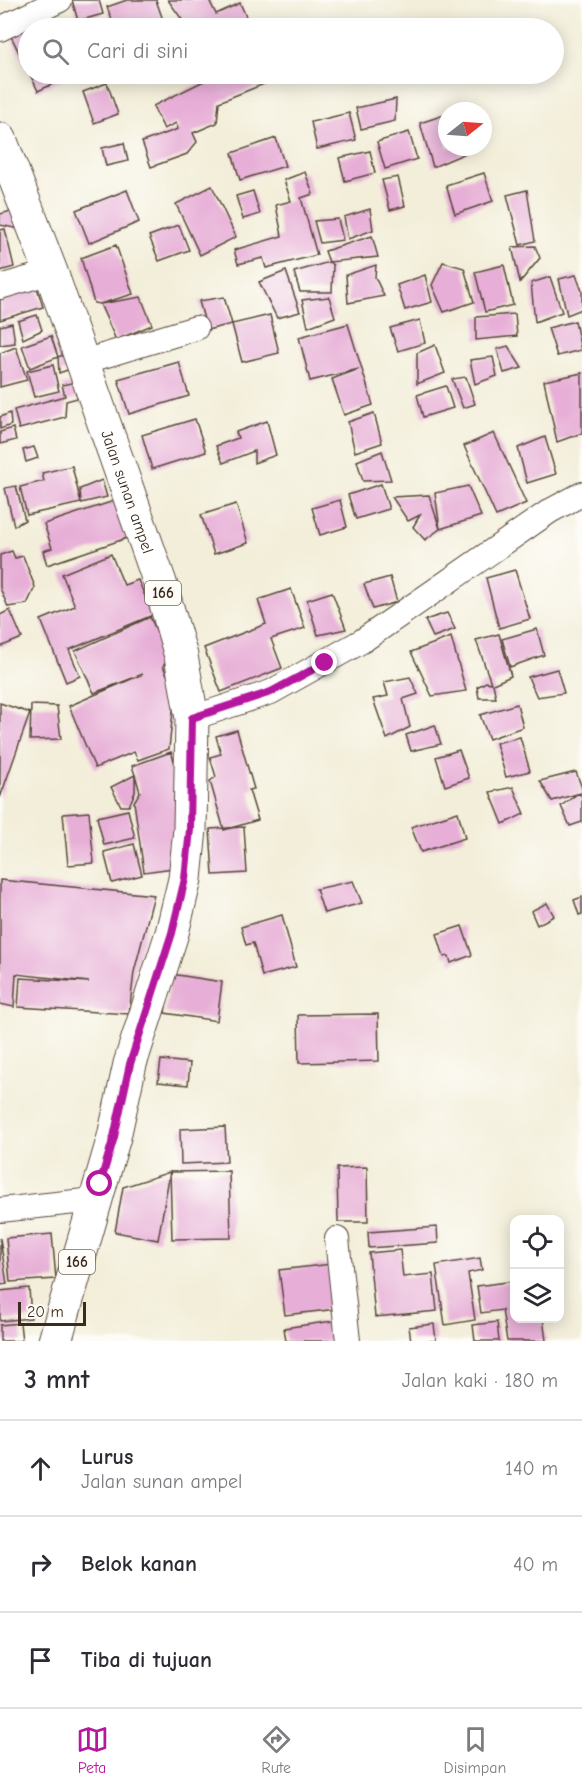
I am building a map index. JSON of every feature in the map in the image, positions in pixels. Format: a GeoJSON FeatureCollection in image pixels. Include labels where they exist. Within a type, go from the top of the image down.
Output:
{"type":"FeatureCollection","features":[{"type":"Feature","properties":{"kind":"main road","name":"Jalan sunan ampel"},"geometry":{"type":"LineString","coordinates":[[0,139],[51,272],[160,583],[181,656],[192,718],[190,829],[185,879],[172,933],[130,1064],[114,1137],[55,1341]]}},
{"type":"Feature","properties":{"kind":"street"},"geometry":{"type":"LineString","coordinates":[[21,18],[60,0]]}},
{"type":"Feature","properties":{"kind":"street"},"geometry":{"type":"LineString","coordinates":[[0,28],[18,20]]}},
{"type":"Feature","properties":{"kind":"street"},"geometry":{"type":"LineString","coordinates":[[0,287],[51,272]]}},
{"type":"Feature","properties":{"kind":"street"},"geometry":{"type":"LineString","coordinates":[[83,362],[196,328]]}},
{"type":"Feature","properties":{"kind":"street"},"geometry":{"type":"LineString","coordinates":[[192,718],[271,692],[352,647],[463,574],[550,511],[582,494]]}},
{"type":"Feature","properties":{"kind":"street"},"geometry":{"type":"LineString","coordinates":[[0,1210],[97,1192]]}},
{"type":"Feature","properties":{"kind":"street"},"geometry":{"type":"LineString","coordinates":[[337,1239],[348,1341]]}},
{"type":"Feature","properties":{"kind":"building"},"geometry":{"type":"Polygon","coordinates":[[[72,0],[99,0],[103,14],[77,18],[72,0]]]}},
{"type":"Feature","properties":{"kind":"building"},"geometry":{"type":"Polygon","coordinates":[[[127,0],[156,0],[162,18],[111,18],[107,7],[127,0]]]}},
{"type":"Feature","properties":{"kind":"building"},"geometry":{"type":"Polygon","coordinates":[[[168,0],[209,0],[216,14],[240,3],[247,18],[181,18],[168,0]]]}},
{"type":"Feature","properties":{"kind":"building"},"geometry":{"type":"Polygon","coordinates":[[[18,28],[18,50],[9,32],[18,28]]]}},
{"type":"Feature","properties":{"kind":"building"},"geometry":{"type":"Polygon","coordinates":[[[35,84],[53,84],[38,91],[35,84]]]}},
{"type":"Feature","properties":{"kind":"building"},"geometry":{"type":"Polygon","coordinates":[[[107,84],[118,114],[94,123],[83,92],[107,84]]]}},
{"type":"Feature","properties":{"kind":"building"},"geometry":{"type":"Polygon","coordinates":[[[198,84],[264,84],[219,102],[217,123],[193,133],[197,142],[187,154],[151,167],[142,142],[178,129],[176,123],[164,129],[153,106],[198,84]]]}},
{"type":"Feature","properties":{"kind":"building"},"geometry":{"type":"Polygon","coordinates":[[[396,99],[395,121],[361,129],[356,108],[396,99]]]}},
{"type":"Feature","properties":{"kind":"building"},"geometry":{"type":"Polygon","coordinates":[[[349,113],[356,140],[317,149],[311,122],[349,113]]]}},
{"type":"Feature","properties":{"kind":"building"},"geometry":{"type":"Polygon","coordinates":[[[438,117],[438,156],[459,156],[433,167],[420,123],[438,117]]]}},
{"type":"Feature","properties":{"kind":"building"},"geometry":{"type":"Polygon","coordinates":[[[409,132],[417,159],[385,169],[377,142],[409,132]]]}},
{"type":"Feature","properties":{"kind":"building"},"geometry":{"type":"Polygon","coordinates":[[[276,138],[285,166],[240,180],[232,153],[276,138]]]}},
{"type":"Feature","properties":{"kind":"building"},"geometry":{"type":"Polygon","coordinates":[[[124,143],[128,161],[106,166],[102,148],[124,143]]]}},
{"type":"Feature","properties":{"kind":"building"},"geometry":{"type":"Polygon","coordinates":[[[370,151],[375,173],[345,181],[339,158],[370,151]]]}},
{"type":"Feature","properties":{"kind":"building"},"geometry":{"type":"Polygon","coordinates":[[[305,172],[313,194],[301,198],[317,255],[266,268],[263,258],[238,264],[234,250],[282,236],[276,205],[291,201],[284,180],[305,172]]]}},
{"type":"Feature","properties":{"kind":"building"},"geometry":{"type":"Polygon","coordinates":[[[484,173],[493,201],[455,214],[446,185],[484,173]]]}},
{"type":"Feature","properties":{"kind":"building"},"geometry":{"type":"Polygon","coordinates":[[[398,177],[405,206],[390,210],[382,180],[398,177]]]}},
{"type":"Feature","properties":{"kind":"building"},"geometry":{"type":"Polygon","coordinates":[[[212,186],[236,237],[200,255],[176,204],[212,186]]]}},
{"type":"Feature","properties":{"kind":"building"},"geometry":{"type":"Polygon","coordinates":[[[127,190],[139,222],[89,243],[76,210],[127,190]]]}},
{"type":"Feature","properties":{"kind":"building"},"geometry":{"type":"Polygon","coordinates":[[[527,190],[535,241],[520,245],[507,195],[527,190]]]}},
{"type":"Feature","properties":{"kind":"building"},"geometry":{"type":"Polygon","coordinates":[[[253,191],[260,214],[243,219],[236,196],[253,191]]]}},
{"type":"Feature","properties":{"kind":"building"},"geometry":{"type":"Polygon","coordinates":[[[19,209],[24,230],[0,225],[0,214],[19,209]]]}},
{"type":"Feature","properties":{"kind":"building"},"geometry":{"type":"Polygon","coordinates":[[[370,209],[373,230],[348,239],[344,217],[370,209]]]}},
{"type":"Feature","properties":{"kind":"building"},"geometry":{"type":"Polygon","coordinates":[[[338,219],[343,240],[320,243],[314,221],[338,219]]]}},
{"type":"Feature","properties":{"kind":"building"},"geometry":{"type":"Polygon","coordinates":[[[179,225],[189,250],[159,261],[149,236],[179,225]]]}},
{"type":"Feature","properties":{"kind":"building"},"geometry":{"type":"Polygon","coordinates":[[[5,229],[14,267],[0,271],[0,230],[5,229]]]}},
{"type":"Feature","properties":{"kind":"building"},"geometry":{"type":"Polygon","coordinates":[[[372,236],[378,257],[329,262],[325,251],[372,236]]]}},
{"type":"Feature","properties":{"kind":"building"},"geometry":{"type":"Polygon","coordinates":[[[116,245],[133,294],[100,304],[94,303],[81,258],[116,245]]]}},
{"type":"Feature","properties":{"kind":"building"},"geometry":{"type":"Polygon","coordinates":[[[535,246],[540,258],[520,282],[512,247],[535,246]]]}},
{"type":"Feature","properties":{"kind":"building"},"geometry":{"type":"Polygon","coordinates":[[[329,262],[333,265],[332,292],[300,292],[294,272],[329,262]]]}},
{"type":"Feature","properties":{"kind":"building"},"geometry":{"type":"Polygon","coordinates":[[[443,262],[464,268],[474,302],[444,312],[432,285],[443,262]]]}},
{"type":"Feature","properties":{"kind":"building"},"geometry":{"type":"Polygon","coordinates":[[[376,265],[375,277],[384,296],[348,303],[346,275],[376,265]]]}},
{"type":"Feature","properties":{"kind":"building"},"geometry":{"type":"Polygon","coordinates":[[[504,265],[513,305],[485,312],[475,272],[504,265]]]}},
{"type":"Feature","properties":{"kind":"building"},"geometry":{"type":"Polygon","coordinates":[[[286,271],[300,312],[277,318],[259,282],[286,271]]]}},
{"type":"Feature","properties":{"kind":"building"},"geometry":{"type":"Polygon","coordinates":[[[425,275],[432,302],[405,310],[397,285],[425,275]]]}},
{"type":"Feature","properties":{"kind":"building"},"geometry":{"type":"Polygon","coordinates":[[[576,275],[582,291],[582,309],[567,315],[559,279],[576,275]]]}},
{"type":"Feature","properties":{"kind":"building"},"geometry":{"type":"Polygon","coordinates":[[[550,277],[562,312],[535,322],[531,283],[550,277]]]}},
{"type":"Feature","properties":{"kind":"building"},"geometry":{"type":"Polygon","coordinates":[[[36,284],[43,307],[0,320],[0,295],[36,284]]]}},
{"type":"Feature","properties":{"kind":"building"},"geometry":{"type":"Polygon","coordinates":[[[141,297],[152,325],[116,340],[100,304],[141,297]]]}},
{"type":"Feature","properties":{"kind":"building"},"geometry":{"type":"Polygon","coordinates":[[[224,297],[232,324],[207,330],[199,301],[224,297]]]}},
{"type":"Feature","properties":{"kind":"building"},"geometry":{"type":"Polygon","coordinates":[[[329,297],[335,317],[308,327],[302,300],[329,297]]]}},
{"type":"Feature","properties":{"kind":"building"},"geometry":{"type":"Polygon","coordinates":[[[515,314],[517,336],[476,340],[476,317],[515,314]]]}},
{"type":"Feature","properties":{"kind":"building"},"geometry":{"type":"Polygon","coordinates":[[[37,315],[42,330],[23,339],[18,321],[37,315]]]}},
{"type":"Feature","properties":{"kind":"building"},"geometry":{"type":"Polygon","coordinates":[[[270,315],[279,353],[242,362],[232,324],[270,315]]]}},
{"type":"Feature","properties":{"kind":"building"},"geometry":{"type":"Polygon","coordinates":[[[420,320],[425,343],[398,351],[390,328],[420,320]]]}},
{"type":"Feature","properties":{"kind":"building"},"geometry":{"type":"Polygon","coordinates":[[[575,321],[581,350],[557,356],[548,328],[575,321]]]}},
{"type":"Feature","properties":{"kind":"building"},"geometry":{"type":"Polygon","coordinates":[[[12,323],[15,343],[0,345],[0,326],[12,323]]]}},
{"type":"Feature","properties":{"kind":"building"},"geometry":{"type":"Polygon","coordinates":[[[348,324],[373,405],[344,415],[332,379],[359,369],[310,381],[299,337],[348,324]]]}},
{"type":"Feature","properties":{"kind":"building"},"geometry":{"type":"Polygon","coordinates":[[[51,336],[58,357],[30,368],[22,346],[51,336]]]}},
{"type":"Feature","properties":{"kind":"building"},"geometry":{"type":"Polygon","coordinates":[[[435,345],[445,373],[417,384],[417,353],[435,345]]]}},
{"type":"Feature","properties":{"kind":"building"},"geometry":{"type":"Polygon","coordinates":[[[508,346],[522,368],[504,373],[497,349],[508,346]]]}},
{"type":"Feature","properties":{"kind":"building"},"geometry":{"type":"Polygon","coordinates":[[[16,347],[27,380],[0,387],[0,353],[16,347]]]}},
{"type":"Feature","properties":{"kind":"building"},"geometry":{"type":"Polygon","coordinates":[[[71,352],[76,367],[59,373],[58,357],[71,352]]]}},
{"type":"Feature","properties":{"kind":"building"},"geometry":{"type":"Polygon","coordinates":[[[493,357],[497,376],[475,384],[470,360],[493,357]]]}},
{"type":"Feature","properties":{"kind":"building"},"geometry":{"type":"Polygon","coordinates":[[[179,362],[189,396],[129,414],[118,379],[179,362]]]}},
{"type":"Feature","properties":{"kind":"building"},"geometry":{"type":"Polygon","coordinates":[[[53,365],[59,391],[34,397],[27,371],[53,365]]]}},
{"type":"Feature","properties":{"kind":"building"},"geometry":{"type":"Polygon","coordinates":[[[582,373],[582,433],[557,442],[544,381],[582,373]]]}},
{"type":"Feature","properties":{"kind":"building"},"geometry":{"type":"Polygon","coordinates":[[[466,377],[475,404],[463,408],[452,379],[466,377]]]}},
{"type":"Feature","properties":{"kind":"building"},"geometry":{"type":"Polygon","coordinates":[[[81,381],[85,396],[66,401],[65,417],[19,429],[14,410],[65,396],[62,385],[81,381]]]}},
{"type":"Feature","properties":{"kind":"building"},"geometry":{"type":"Polygon","coordinates":[[[446,386],[453,408],[423,417],[417,395],[446,386]]]}},
{"type":"Feature","properties":{"kind":"building"},"geometry":{"type":"Polygon","coordinates":[[[10,413],[11,425],[0,429],[0,417],[10,413]]]}},
{"type":"Feature","properties":{"kind":"building"},"geometry":{"type":"Polygon","coordinates":[[[374,413],[382,443],[355,452],[348,422],[374,413]]]}},
{"type":"Feature","properties":{"kind":"building"},"geometry":{"type":"Polygon","coordinates":[[[195,419],[206,452],[152,469],[142,435],[195,419]]]}},
{"type":"Feature","properties":{"kind":"building"},"geometry":{"type":"Polygon","coordinates":[[[267,421],[276,455],[254,463],[254,451],[223,463],[216,446],[238,438],[236,432],[267,421]]]}},
{"type":"Feature","properties":{"kind":"building"},"geometry":{"type":"Polygon","coordinates":[[[13,428],[16,440],[0,444],[0,432],[13,428]]]}},
{"type":"Feature","properties":{"kind":"building"},"geometry":{"type":"Polygon","coordinates":[[[494,433],[526,503],[496,516],[464,446],[494,433]]]}},
{"type":"Feature","properties":{"kind":"building"},"geometry":{"type":"Polygon","coordinates":[[[545,437],[556,474],[527,483],[518,448],[545,437]]]}},
{"type":"Feature","properties":{"kind":"building"},"geometry":{"type":"Polygon","coordinates":[[[34,447],[38,458],[26,462],[23,450],[34,447]]]}},
{"type":"Feature","properties":{"kind":"building"},"geometry":{"type":"Polygon","coordinates":[[[382,451],[391,480],[363,481],[357,461],[382,451]]]}},
{"type":"Feature","properties":{"kind":"building"},"geometry":{"type":"Polygon","coordinates":[[[72,466],[81,503],[27,515],[20,487],[44,481],[42,473],[72,466]]]}},
{"type":"Feature","properties":{"kind":"building"},"geometry":{"type":"Polygon","coordinates":[[[102,480],[107,497],[81,503],[80,489],[102,480]]]}},
{"type":"Feature","properties":{"kind":"building"},"geometry":{"type":"Polygon","coordinates":[[[381,484],[389,509],[356,519],[348,495],[381,484]]]}},
{"type":"Feature","properties":{"kind":"building"},"geometry":{"type":"Polygon","coordinates":[[[16,486],[25,520],[14,526],[5,488],[16,486]]]}},
{"type":"Feature","properties":{"kind":"building"},"geometry":{"type":"Polygon","coordinates":[[[468,486],[481,516],[440,529],[435,493],[468,486]]]}},
{"type":"Feature","properties":{"kind":"building"},"geometry":{"type":"Polygon","coordinates":[[[429,495],[440,529],[425,540],[413,527],[420,515],[408,521],[392,497],[429,495]]]}},
{"type":"Feature","properties":{"kind":"building"},"geometry":{"type":"Polygon","coordinates":[[[117,500],[130,537],[47,565],[43,551],[52,548],[44,524],[117,500]]]}},
{"type":"Feature","properties":{"kind":"building"},"geometry":{"type":"Polygon","coordinates":[[[340,500],[347,527],[320,535],[312,508],[340,500]]]}},
{"type":"Feature","properties":{"kind":"building"},"geometry":{"type":"Polygon","coordinates":[[[236,504],[248,543],[214,554],[201,515],[236,504]]]}},
{"type":"Feature","properties":{"kind":"building"},"geometry":{"type":"Polygon","coordinates":[[[12,551],[15,558],[23,556],[35,587],[27,604],[8,607],[0,588],[0,555],[12,551]]]}},
{"type":"Feature","properties":{"kind":"building"},"geometry":{"type":"Polygon","coordinates":[[[111,554],[124,585],[138,580],[153,615],[69,650],[80,676],[66,682],[41,620],[75,606],[62,574],[111,554]]]}},
{"type":"Feature","properties":{"kind":"building"},"geometry":{"type":"Polygon","coordinates":[[[515,570],[530,619],[499,628],[486,578],[515,570]]]}},
{"type":"Feature","properties":{"kind":"building"},"geometry":{"type":"Polygon","coordinates":[[[390,577],[397,602],[373,609],[364,584],[390,577]]]}},
{"type":"Feature","properties":{"kind":"building"},"geometry":{"type":"Polygon","coordinates":[[[291,589],[305,628],[271,639],[282,668],[221,692],[204,648],[266,624],[258,600],[291,589]]]}},
{"type":"Feature","properties":{"kind":"building"},"geometry":{"type":"Polygon","coordinates":[[[332,592],[346,629],[318,635],[307,600],[332,592]]]}},
{"type":"Feature","properties":{"kind":"building"},"geometry":{"type":"Polygon","coordinates":[[[10,610],[22,638],[0,647],[0,615],[10,610]]]}},
{"type":"Feature","properties":{"kind":"building"},"geometry":{"type":"Polygon","coordinates":[[[447,613],[455,629],[433,637],[425,620],[447,613]]]}},
{"type":"Feature","properties":{"kind":"building"},"geometry":{"type":"Polygon","coordinates":[[[150,617],[169,658],[163,666],[175,692],[169,749],[138,760],[134,752],[95,768],[69,706],[143,674],[94,693],[75,651],[150,617]]]}},
{"type":"Feature","properties":{"kind":"building"},"geometry":{"type":"Polygon","coordinates":[[[537,629],[544,655],[510,667],[502,639],[537,629]]]}},
{"type":"Feature","properties":{"kind":"building"},"geometry":{"type":"Polygon","coordinates":[[[499,634],[511,676],[493,684],[496,698],[479,698],[477,687],[486,682],[491,683],[476,640],[499,634]]]}},
{"type":"Feature","properties":{"kind":"building"},"geometry":{"type":"Polygon","coordinates":[[[451,637],[466,691],[432,696],[411,652],[451,637]]]}},
{"type":"Feature","properties":{"kind":"building"},"geometry":{"type":"Polygon","coordinates":[[[557,669],[564,693],[537,697],[528,677],[557,669]]]}},
{"type":"Feature","properties":{"kind":"building"},"geometry":{"type":"Polygon","coordinates":[[[410,677],[418,694],[403,699],[410,727],[387,739],[373,699],[388,696],[384,682],[410,677]]]}},
{"type":"Feature","properties":{"kind":"building"},"geometry":{"type":"Polygon","coordinates":[[[0,703],[30,713],[0,798],[0,703]]]}},
{"type":"Feature","properties":{"kind":"building"},"geometry":{"type":"Polygon","coordinates":[[[517,704],[523,727],[489,739],[480,715],[517,704]]]}},
{"type":"Feature","properties":{"kind":"building"},"geometry":{"type":"Polygon","coordinates":[[[31,705],[57,706],[61,739],[30,740],[31,705]]]}},
{"type":"Feature","properties":{"kind":"building"},"geometry":{"type":"Polygon","coordinates":[[[435,725],[441,744],[411,751],[406,735],[435,725]]]}},
{"type":"Feature","properties":{"kind":"building"},"geometry":{"type":"Polygon","coordinates":[[[237,730],[254,789],[249,790],[258,820],[224,830],[210,781],[216,777],[210,757],[221,754],[216,736],[237,730]]]}},
{"type":"Feature","properties":{"kind":"building"},"geometry":{"type":"Polygon","coordinates":[[[520,737],[530,771],[506,777],[496,743],[520,737]]]}},
{"type":"Feature","properties":{"kind":"building"},"geometry":{"type":"Polygon","coordinates":[[[459,750],[469,778],[445,786],[436,757],[459,750]]]}},
{"type":"Feature","properties":{"kind":"building"},"geometry":{"type":"Polygon","coordinates":[[[171,752],[181,781],[173,868],[144,872],[134,802],[140,792],[132,766],[171,752]]]}},
{"type":"Feature","properties":{"kind":"building"},"geometry":{"type":"Polygon","coordinates":[[[576,772],[582,793],[552,801],[540,781],[576,772]]]}},
{"type":"Feature","properties":{"kind":"building"},"geometry":{"type":"Polygon","coordinates":[[[135,775],[135,792],[129,806],[121,806],[111,787],[135,775]]]}},
{"type":"Feature","properties":{"kind":"building"},"geometry":{"type":"Polygon","coordinates":[[[513,787],[524,814],[503,824],[490,792],[513,787]]]}},
{"type":"Feature","properties":{"kind":"building"},"geometry":{"type":"Polygon","coordinates":[[[577,794],[582,795],[582,822],[570,826],[561,806],[577,794]]]}},
{"type":"Feature","properties":{"kind":"building"},"geometry":{"type":"Polygon","coordinates":[[[128,810],[135,838],[104,845],[97,817],[128,810]]]}},
{"type":"Feature","properties":{"kind":"building"},"geometry":{"type":"Polygon","coordinates":[[[89,812],[94,863],[68,865],[63,814],[89,812]]]}},
{"type":"Feature","properties":{"kind":"building"},"geometry":{"type":"Polygon","coordinates":[[[458,812],[465,838],[421,852],[411,827],[458,812]]]}},
{"type":"Feature","properties":{"kind":"building"},"geometry":{"type":"Polygon","coordinates":[[[244,827],[247,873],[213,875],[210,829],[244,827]]]}},
{"type":"Feature","properties":{"kind":"building"},"geometry":{"type":"Polygon","coordinates":[[[134,844],[142,875],[112,883],[104,852],[134,844]]]}},
{"type":"Feature","properties":{"kind":"building"},"geometry":{"type":"Polygon","coordinates":[[[0,880],[154,895],[134,972],[129,1014],[18,1007],[20,978],[89,982],[16,974],[14,1007],[0,1004],[0,880]]]}},
{"type":"Feature","properties":{"kind":"building"},"geometry":{"type":"Polygon","coordinates":[[[353,881],[362,903],[324,913],[316,889],[353,881]]]}},
{"type":"Feature","properties":{"kind":"building"},"geometry":{"type":"Polygon","coordinates":[[[582,897],[582,914],[579,915],[574,900],[582,897]]]}},
{"type":"Feature","properties":{"kind":"building"},"geometry":{"type":"Polygon","coordinates":[[[547,903],[554,916],[537,925],[531,911],[547,903]]]}},
{"type":"Feature","properties":{"kind":"building"},"geometry":{"type":"Polygon","coordinates":[[[282,915],[296,967],[262,976],[253,943],[246,945],[241,927],[282,915]]]}},
{"type":"Feature","properties":{"kind":"building"},"geometry":{"type":"Polygon","coordinates":[[[462,926],[472,955],[451,963],[449,956],[444,957],[437,934],[462,926]]]}},
{"type":"Feature","properties":{"kind":"building"},"geometry":{"type":"Polygon","coordinates":[[[171,974],[222,982],[217,1021],[165,1013],[171,974]]]}},
{"type":"Feature","properties":{"kind":"building"},"geometry":{"type":"Polygon","coordinates":[[[378,1014],[379,1061],[299,1063],[298,1015],[378,1014]]]}},
{"type":"Feature","properties":{"kind":"building"},"geometry":{"type":"Polygon","coordinates":[[[161,1060],[190,1063],[188,1085],[158,1082],[161,1060]]]}},
{"type":"Feature","properties":{"kind":"building"},"geometry":{"type":"Polygon","coordinates":[[[225,1127],[227,1162],[181,1164],[180,1129],[225,1127]]]}},
{"type":"Feature","properties":{"kind":"building"},"geometry":{"type":"Polygon","coordinates":[[[367,1167],[368,1222],[338,1222],[337,1168],[367,1167]]]}},
{"type":"Feature","properties":{"kind":"building"},"geometry":{"type":"Polygon","coordinates":[[[229,1171],[231,1238],[172,1239],[170,1172],[229,1171]]]}},
{"type":"Feature","properties":{"kind":"building"},"geometry":{"type":"Polygon","coordinates":[[[170,1172],[158,1240],[115,1232],[123,1187],[170,1172]]]}},
{"type":"Feature","properties":{"kind":"building"},"geometry":{"type":"Polygon","coordinates":[[[437,1227],[438,1243],[369,1248],[368,1232],[437,1227]]]}},
{"type":"Feature","properties":{"kind":"building"},"geometry":{"type":"Polygon","coordinates":[[[52,1234],[56,1279],[10,1282],[6,1238],[52,1234]]]}},
{"type":"Feature","properties":{"kind":"building"},"geometry":{"type":"Polygon","coordinates":[[[0,1238],[7,1284],[0,1285],[0,1238]]]}},
{"type":"Feature","properties":{"kind":"building"},"geometry":{"type":"Polygon","coordinates":[[[400,1250],[403,1277],[433,1274],[437,1311],[375,1317],[369,1253],[400,1250]]]}},
{"type":"Feature","properties":{"kind":"building"},"geometry":{"type":"Polygon","coordinates":[[[480,1258],[482,1270],[468,1273],[475,1320],[445,1325],[436,1265],[480,1258]]]}},
{"type":"Feature","properties":{"kind":"building"},"geometry":{"type":"Polygon","coordinates":[[[332,1264],[337,1309],[285,1315],[279,1270],[332,1264]]]}},
{"type":"Feature","properties":{"kind":"building"},"geometry":{"type":"Polygon","coordinates":[[[510,1282],[510,1323],[544,1323],[546,1341],[507,1341],[502,1310],[481,1313],[477,1286],[510,1282]]]}},
{"type":"Feature","properties":{"kind":"building"},"geometry":{"type":"Polygon","coordinates":[[[29,1288],[31,1318],[0,1321],[0,1291],[29,1288]]]}},
{"type":"Feature","properties":{"kind":"building"},"geometry":{"type":"Polygon","coordinates":[[[340,1320],[344,1341],[286,1341],[284,1328],[340,1320]]]}},
{"type":"Feature","properties":{"kind":"building"},"geometry":{"type":"Polygon","coordinates":[[[497,1322],[499,1341],[475,1341],[473,1325],[497,1322]]]}},
{"type":"Feature","properties":{"kind":"building"},"geometry":{"type":"Polygon","coordinates":[[[20,1323],[22,1341],[0,1341],[0,1325],[20,1323]]]}},
{"type":"Feature","properties":{"kind":"building"},"geometry":{"type":"Polygon","coordinates":[[[434,1324],[436,1341],[411,1341],[409,1327],[434,1324]]]}},
{"type":"Feature","properties":{"kind":"route"},"geometry":{"type":"LineString","coordinates":[[100,1184],[114,1137],[130,1064],[172,933],[185,879],[190,829],[192,718],[271,692],[325,663]]}}]}
